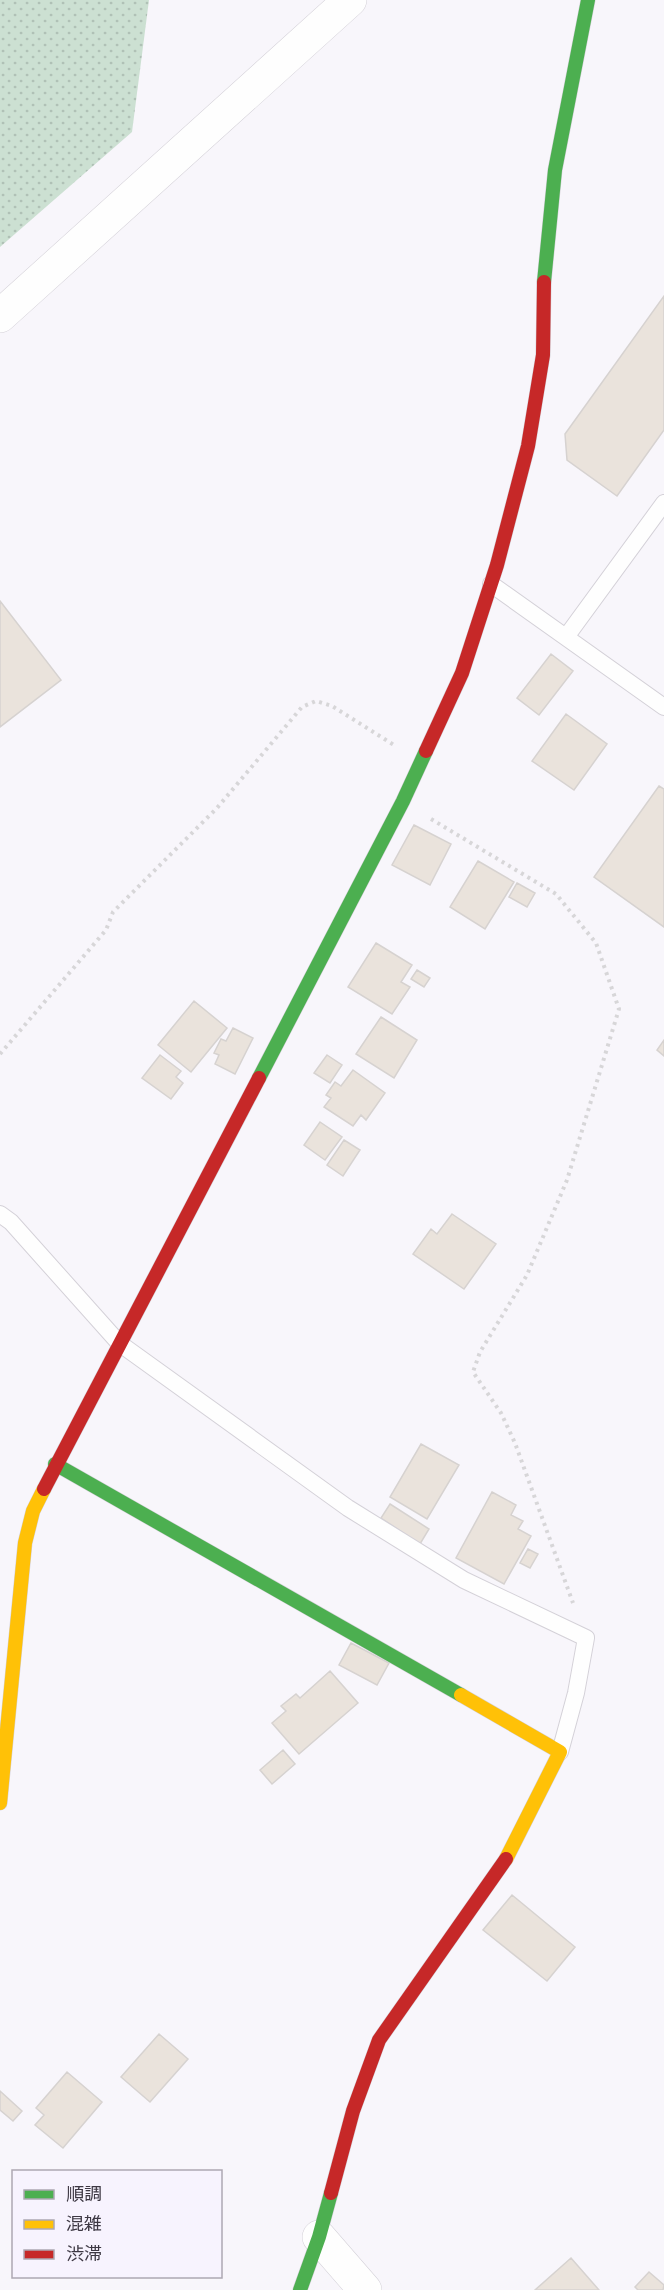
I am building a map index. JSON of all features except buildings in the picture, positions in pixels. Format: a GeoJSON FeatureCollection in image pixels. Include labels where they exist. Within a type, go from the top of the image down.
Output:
{"type":"FeatureCollection","features":[{"type":"Feature","properties":{"kind":"street"},"geometry":{"type":"LineString","coordinates":[[0,316],[350,0]]}},
{"type":"Feature","properties":{"kind":"street"},"geometry":{"type":"LineString","coordinates":[[0,1803],[25,1543],[33,1511],[119,1342],[403,801],[462,673],[490,584],[528,446],[543,355],[544,266],[555,171],[588,0]]}},
{"type":"Feature","properties":{"kind":"street"},"geometry":{"type":"LineString","coordinates":[[56,1464],[560,1752],[510,1853],[379,2040],[353,2110],[318,2237],[300,2290]]}},
{"type":"Feature","properties":{"kind":"street"},"geometry":{"type":"LineString","coordinates":[[318,2237],[365,2290]]}},
{"type":"Feature","properties":{"kind":"lane"},"geometry":{"type":"LineString","coordinates":[[566,637],[664,503]]}},
{"type":"Feature","properties":{"kind":"lane"},"geometry":{"type":"LineString","coordinates":[[490,584],[664,707]]}},
{"type":"Feature","properties":{"kind":"lane"},"geometry":{"type":"LineString","coordinates":[[0,1214],[11,1222],[119,1342],[348,1508],[464,1580],[586,1638],[576,1693],[560,1752]]}},
{"type":"Feature","properties":{"kind":"path"},"geometry":{"type":"LineString","coordinates":[[0,1054],[106,930],[113,912],[217,808],[302,707],[316,701],[332,706],[379,737],[402,749],[425,756]]}},
{"type":"Feature","properties":{"kind":"path"},"geometry":{"type":"LineString","coordinates":[[403,801],[556,894],[596,943],[619,1009],[567,1180],[527,1275],[480,1352],[472,1372],[501,1413],[515,1443],[586,1638]]}},
{"type":"Feature","properties":{"kind":"green space"},"geometry":{"type":"Polygon","coordinates":[[[0,0],[149,0],[132,132],[0,247],[0,0]]]}},
{"type":"Feature","properties":{"kind":"traffic: fast"},"geometry":{"type":"LineString","coordinates":[[544,282],[555,170],[588,0]]}},
{"type":"Feature","properties":{"kind":"traffic: fast"},"geometry":{"type":"LineString","coordinates":[[259,1078],[403,801],[426,751]]}},
{"type":"Feature","properties":{"kind":"traffic: fast"},"geometry":{"type":"LineString","coordinates":[[55,1464],[461,1695]]}},
{"type":"Feature","properties":{"kind":"traffic: fast"},"geometry":{"type":"LineString","coordinates":[[300,2290],[319,2237],[331,2193]]}},
{"type":"Feature","properties":{"kind":"traffic: slow"},"geometry":{"type":"LineString","coordinates":[[0,1803],[25,1543],[33,1511],[44,1489]]}},
{"type":"Feature","properties":{"kind":"traffic: slow"},"geometry":{"type":"LineString","coordinates":[[461,1695],[560,1752],[506,1859]]}},
{"type":"Feature","properties":{"kind":"traffic: jam"},"geometry":{"type":"LineString","coordinates":[[426,751],[462,673],[497,565],[528,446],[543,355],[544,282]]}},
{"type":"Feature","properties":{"kind":"traffic: jam"},"geometry":{"type":"LineString","coordinates":[[44,1489],[259,1078]]}},
{"type":"Feature","properties":{"kind":"traffic: jam"},"geometry":{"type":"LineString","coordinates":[[331,2193],[353,2111],[379,2040],[506,1859]]}}]}
